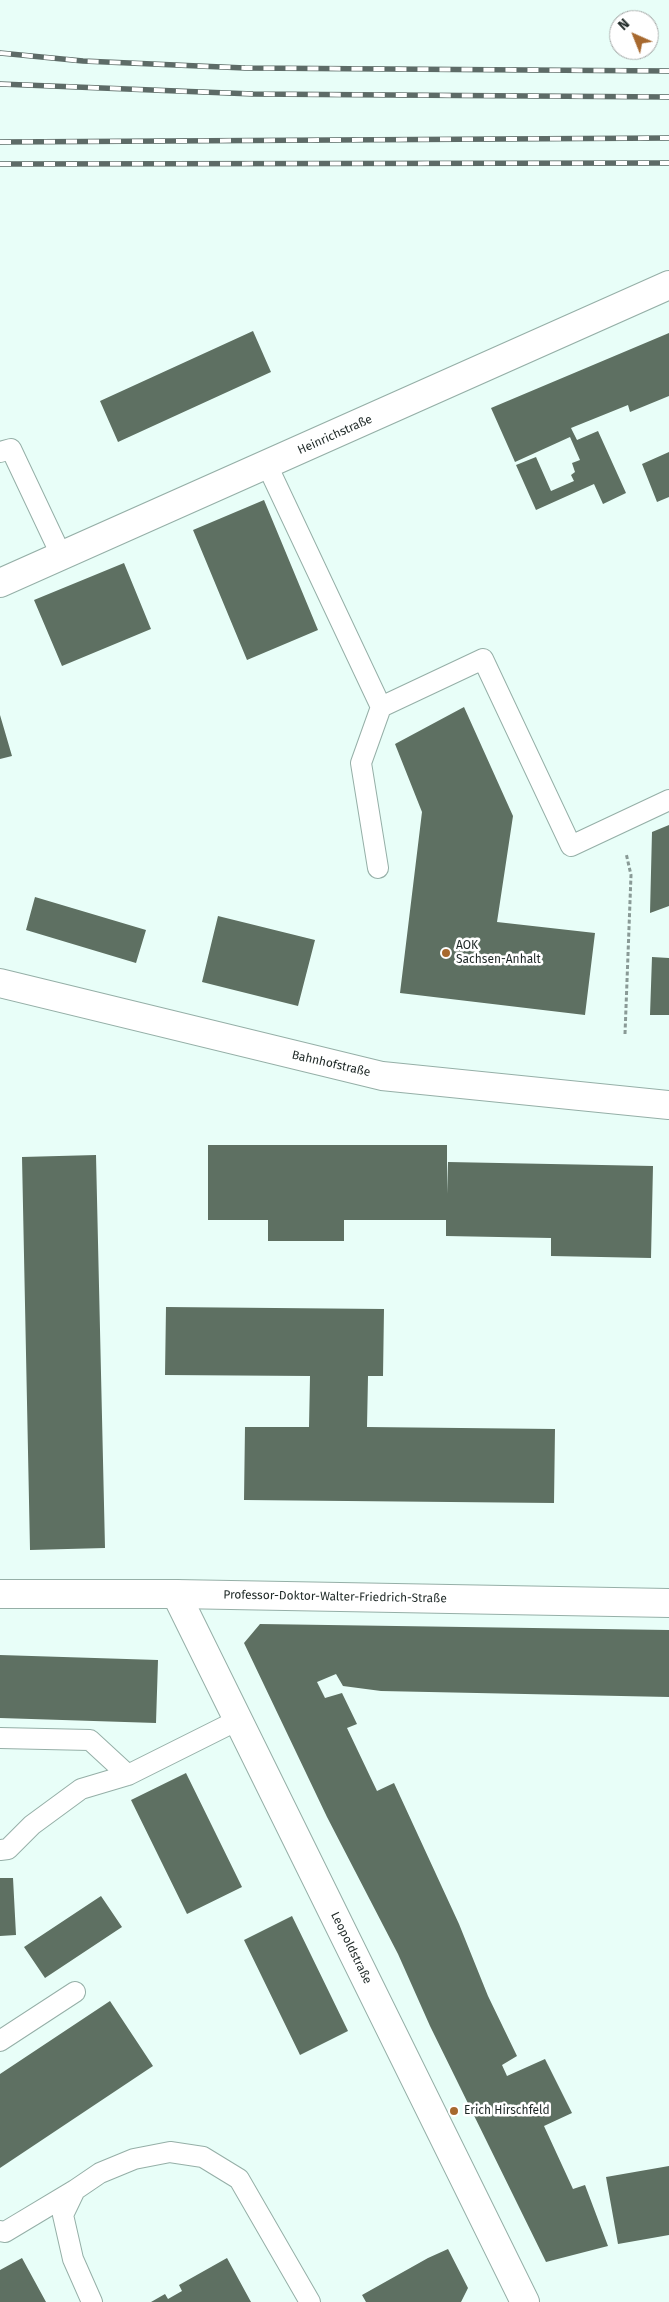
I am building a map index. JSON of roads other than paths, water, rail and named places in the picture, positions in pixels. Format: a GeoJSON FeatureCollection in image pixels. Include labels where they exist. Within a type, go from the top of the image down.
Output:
{"type":"FeatureCollection","features":[{"type":"Feature","properties":{"kind":"street","name":"Heinrichstraße"},"geometry":{"type":"LineString","coordinates":[[0,583],[669,285]]}},
{"type":"Feature","properties":{"kind":"street","name":"Bahnhofstraße"},"geometry":{"type":"LineString","coordinates":[[0,983],[382,1076],[669,1105]]}},
{"type":"Feature","properties":{"kind":"street","name":"Professor-Doktor-Walter-Friedrich-Straße"},"geometry":{"type":"LineString","coordinates":[[0,1594],[176,1594],[669,1603]]}},
{"type":"Feature","properties":{"kind":"street","name":"Leopoldstraße"},"geometry":{"type":"LineString","coordinates":[[176,1594],[525,2302]]}},
{"type":"Feature","properties":{"kind":"lane"},"geometry":{"type":"LineString","coordinates":[[0,452],[11,449],[62,557]]}},
{"type":"Feature","properties":{"kind":"lane"},"geometry":{"type":"LineString","coordinates":[[267,465],[381,707],[361,763],[378,868]]}},
{"type":"Feature","properties":{"kind":"lane"},"geometry":{"type":"LineString","coordinates":[[381,707],[483,659],[571,846],[669,800]]}},
{"type":"Feature","properties":{"kind":"lane"},"geometry":{"type":"LineString","coordinates":[[0,1850],[8,1848],[32,1825],[81,1789],[128,1775],[238,1720]]}},
{"type":"Feature","properties":{"kind":"lane"},"geometry":{"type":"LineString","coordinates":[[0,1738],[90,1740],[128,1775]]}},
{"type":"Feature","properties":{"kind":"lane"},"geometry":{"type":"LineString","coordinates":[[0,2041],[74,1992]]}},
{"type":"Feature","properties":{"kind":"lane"},"geometry":{"type":"LineString","coordinates":[[0,2231],[5,2232],[100,2173],[134,2159],[170,2152],[203,2157],[239,2179],[310,2302]]}},
{"type":"Feature","properties":{"kind":"lane"},"geometry":{"type":"LineString","coordinates":[[75,2190],[62,2216],[73,2259],[92,2302]]}},
{"type":"Feature","properties":{"kind":"railway"},"geometry":{"type":"LineString","coordinates":[[0,53],[83,61],[245,68],[669,71]]}},
{"type":"Feature","properties":{"kind":"railway"},"geometry":{"type":"LineString","coordinates":[[0,84],[253,94],[669,97]]}},
{"type":"Feature","properties":{"kind":"railway"},"geometry":{"type":"LineString","coordinates":[[0,142],[669,138]]}},
{"type":"Feature","properties":{"kind":"railway"},"geometry":{"type":"LineString","coordinates":[[0,164],[669,163]]}},
{"type":"Feature","properties":{"kind":"place","name":"AOK Sachsen-Anhalt"},"geometry":{"type":"Point","coordinates":[446,953]}},
{"type":"Feature","properties":{"kind":"place","name":"Erich Hirschfeld"},"geometry":{"type":"Point","coordinates":[454,2111]}}]}
